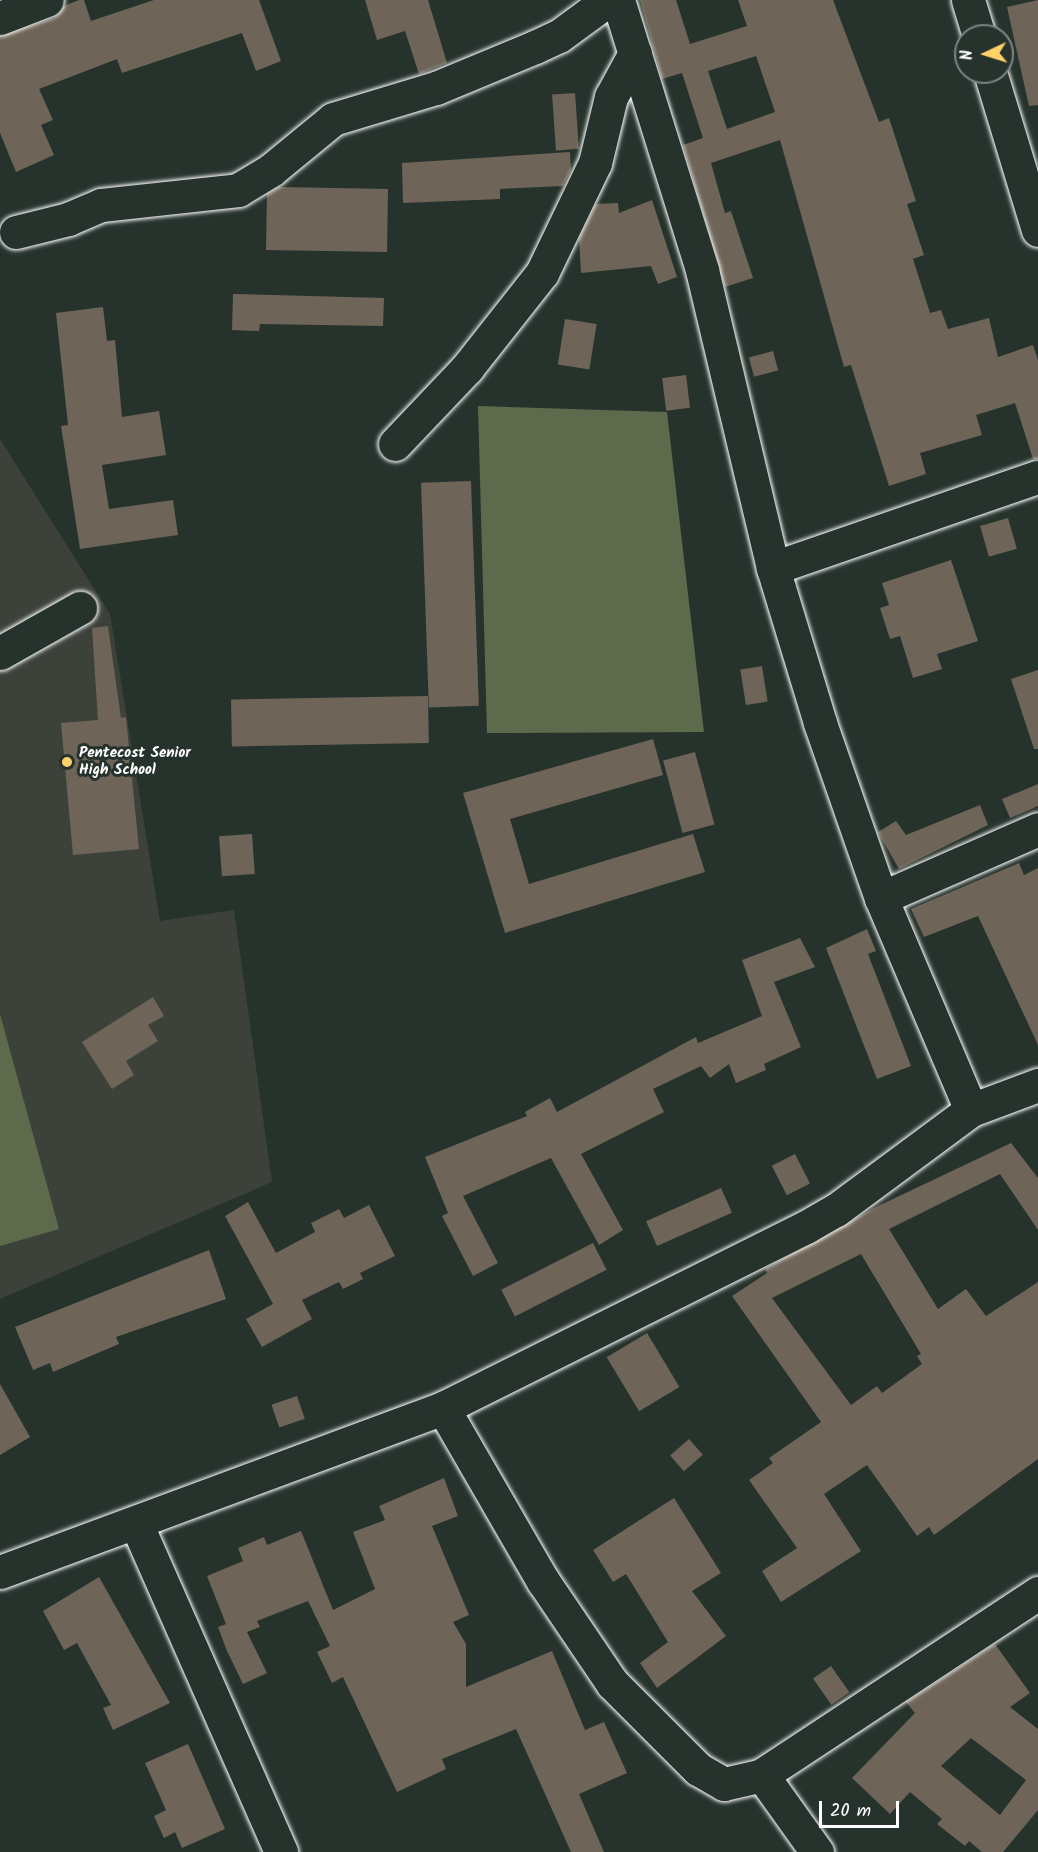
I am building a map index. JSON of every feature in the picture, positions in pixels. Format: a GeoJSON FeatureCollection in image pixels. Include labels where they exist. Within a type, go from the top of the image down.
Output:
{"type":"FeatureCollection","features":[{"type":"Feature","properties":{"kind":"street"},"geometry":{"type":"LineString","coordinates":[[0,18],[47,0]]}},
{"type":"Feature","properties":{"kind":"street"},"geometry":{"type":"LineString","coordinates":[[16,232],[68,219],[101,205],[238,190],[271,170],[333,119],[436,88],[535,47],[559,36],[608,0]]}},
{"type":"Feature","properties":{"kind":"street"},"geometry":{"type":"LineString","coordinates":[[618,0],[702,270],[773,568],[823,734],[882,898],[971,1110]]}},
{"type":"Feature","properties":{"kind":"street"},"geometry":{"type":"LineString","coordinates":[[968,0],[975,24]]}},
{"type":"Feature","properties":{"kind":"street"},"geometry":{"type":"LineString","coordinates":[[396,444],[467,368],[542,273],[594,163],[611,97],[635,53]]}},
{"type":"Feature","properties":{"kind":"street"},"geometry":{"type":"LineString","coordinates":[[994,84],[1038,230]]}},
{"type":"Feature","properties":{"kind":"street"},"geometry":{"type":"LineString","coordinates":[[773,568],[1038,477]]}},
{"type":"Feature","properties":{"kind":"street"},"geometry":{"type":"LineString","coordinates":[[0,653],[80,608]]}},
{"type":"Feature","properties":{"kind":"street"},"geometry":{"type":"LineString","coordinates":[[882,898],[1038,829]]}},
{"type":"Feature","properties":{"kind":"street"},"geometry":{"type":"LineString","coordinates":[[0,1572],[443,1408],[836,1210],[971,1110],[1038,1085]]}},
{"type":"Feature","properties":{"kind":"street"},"geometry":{"type":"LineString","coordinates":[[443,1408],[543,1581],[612,1683],[698,1769],[724,1784],[762,1775],[1038,1593]]}},
{"type":"Feature","properties":{"kind":"street"},"geometry":{"type":"LineString","coordinates":[[136,1523],[281,1852]]}},
{"type":"Feature","properties":{"kind":"street"},"geometry":{"type":"LineString","coordinates":[[762,1775],[817,1852]]}},
{"type":"Feature","properties":{"kind":"shaded area","name":"Pentecost Senior High School"},"geometry":{"type":"Polygon","coordinates":[[[0,439],[110,614],[160,921],[234,910],[272,1182],[0,1299],[0,439]]]}},
{"type":"Feature","properties":{"kind":"green space"},"geometry":{"type":"Polygon","coordinates":[[[478,406],[667,412],[704,732],[487,733],[478,406]]]}},
{"type":"Feature","properties":{"kind":"green space"},"geometry":{"type":"Polygon","coordinates":[[[0,1014],[59,1229],[0,1246],[0,1014]]]}},
{"type":"Feature","properties":{"kind":"building"},"geometry":{"type":"Polygon","coordinates":[[[84,0],[91,21],[154,0],[259,0],[281,61],[256,71],[242,33],[122,73],[117,59],[39,89],[53,120],[41,125],[54,155],[16,172],[0,133],[0,36],[54,18],[64,6],[84,0]]]}},
{"type":"Feature","properties":{"kind":"building"},"geometry":{"type":"Polygon","coordinates":[[[365,0],[428,0],[447,63],[419,74],[405,31],[377,40],[365,0]]]}},
{"type":"Feature","properties":{"kind":"building"},"geometry":{"type":"Polygon","coordinates":[[[640,0],[676,0],[690,44],[747,26],[738,0],[833,0],[879,122],[889,118],[916,201],[907,204],[924,255],[913,259],[930,313],[941,310],[948,329],[989,318],[998,357],[1033,345],[1038,360],[1038,459],[1033,459],[1015,403],[976,415],[982,435],[920,453],[926,474],[889,486],[851,365],[844,367],[780,140],[711,163],[725,213],[731,211],[753,278],[725,287],[683,145],[703,138],[682,73],[662,79],[640,0]],[[756,56],[708,71],[727,129],[775,112],[756,56]]]}},
{"type":"Feature","properties":{"kind":"building"},"geometry":{"type":"Polygon","coordinates":[[[1038,0],[1038,105],[1029,106],[1014,38],[1014,24],[1011,24],[1007,7],[1038,0]]]}},
{"type":"Feature","properties":{"kind":"building"},"geometry":{"type":"Polygon","coordinates":[[[575,93],[579,149],[556,150],[552,95],[575,93]]]}},
{"type":"Feature","properties":{"kind":"building"},"geometry":{"type":"Polygon","coordinates":[[[570,152],[571,170],[563,186],[500,189],[500,199],[403,203],[402,163],[570,152]]]}},
{"type":"Feature","properties":{"kind":"building"},"geometry":{"type":"Polygon","coordinates":[[[279,187],[388,189],[387,252],[266,250],[267,194],[279,187]]]}},
{"type":"Feature","properties":{"kind":"building"},"geometry":{"type":"Polygon","coordinates":[[[652,200],[677,277],[658,284],[651,266],[581,273],[579,238],[596,204],[618,203],[619,213],[652,200]]]}},
{"type":"Feature","properties":{"kind":"building"},"geometry":{"type":"Polygon","coordinates":[[[233,294],[384,298],[383,326],[260,324],[259,331],[232,330],[233,294]]]}},
{"type":"Feature","properties":{"kind":"building"},"geometry":{"type":"Polygon","coordinates":[[[103,307],[107,341],[115,340],[122,417],[159,411],[166,455],[102,465],[109,509],[173,500],[178,535],[80,549],[61,426],[68,425],[56,313],[103,307]]]}},
{"type":"Feature","properties":{"kind":"building"},"geometry":{"type":"Polygon","coordinates":[[[565,319],[597,324],[589,369],[558,364],[565,319]]]}},
{"type":"Feature","properties":{"kind":"building"},"geometry":{"type":"Polygon","coordinates":[[[773,351],[778,370],[754,377],[749,357],[773,351]]]}},
{"type":"Feature","properties":{"kind":"building"},"geometry":{"type":"Polygon","coordinates":[[[686,375],[690,408],[666,411],[662,378],[686,375]]]}},
{"type":"Feature","properties":{"kind":"building"},"geometry":{"type":"Polygon","coordinates":[[[471,481],[479,706],[429,708],[421,483],[471,481]]]}},
{"type":"Feature","properties":{"kind":"building"},"geometry":{"type":"Polygon","coordinates":[[[1008,518],[1017,549],[989,557],[980,526],[1008,518]]]}},
{"type":"Feature","properties":{"kind":"building"},"geometry":{"type":"Polygon","coordinates":[[[951,560],[978,641],[937,654],[942,669],[913,678],[900,636],[890,639],[880,608],[889,605],[882,583],[951,560]]]}},
{"type":"Feature","properties":{"kind":"building"},"geometry":{"type":"Polygon","coordinates":[[[108,626],[121,718],[126,717],[139,849],[73,855],[61,723],[98,720],[92,628],[108,626]]]}},
{"type":"Feature","properties":{"kind":"building"},"geometry":{"type":"Polygon","coordinates":[[[762,666],[768,702],[746,705],[740,669],[762,666]]]}},
{"type":"Feature","properties":{"kind":"building"},"geometry":{"type":"Polygon","coordinates":[[[1038,670],[1038,749],[1034,749],[1011,679],[1038,670]]]}},
{"type":"Feature","properties":{"kind":"building"},"geometry":{"type":"Polygon","coordinates":[[[428,696],[429,743],[232,746],[231,699],[428,696]]]}},
{"type":"Feature","properties":{"kind":"building"},"geometry":{"type":"Polygon","coordinates":[[[653,739],[663,775],[510,819],[529,884],[693,834],[705,872],[505,933],[463,793],[653,739]]]}},
{"type":"Feature","properties":{"kind":"building"},"geometry":{"type":"Polygon","coordinates":[[[695,752],[714,824],[683,833],[663,761],[695,752]]]}},
{"type":"Feature","properties":{"kind":"building"},"geometry":{"type":"Polygon","coordinates":[[[1038,784],[1038,806],[1010,818],[1002,799],[1038,784]]]}},
{"type":"Feature","properties":{"kind":"building"},"geometry":{"type":"Polygon","coordinates":[[[980,805],[988,825],[899,869],[878,832],[896,821],[906,835],[980,805]]]}},
{"type":"Feature","properties":{"kind":"building"},"geometry":{"type":"Polygon","coordinates":[[[252,834],[255,874],[222,876],[219,836],[252,834]]]}},
{"type":"Feature","properties":{"kind":"building"},"geometry":{"type":"Polygon","coordinates":[[[1019,863],[1024,875],[1038,868],[1038,1045],[978,916],[924,937],[911,909],[1019,863]]]}},
{"type":"Feature","properties":{"kind":"building"},"geometry":{"type":"Polygon","coordinates":[[[867,929],[876,951],[868,954],[911,1066],[877,1079],[826,948],[867,929]]]}},
{"type":"Feature","properties":{"kind":"building"},"geometry":{"type":"Polygon","coordinates":[[[800,938],[815,967],[774,982],[801,1047],[764,1064],[766,1070],[736,1083],[729,1064],[710,1078],[701,1066],[653,1089],[664,1112],[581,1154],[623,1230],[599,1245],[551,1158],[463,1196],[498,1263],[473,1276],[442,1216],[448,1213],[425,1157],[527,1116],[525,1112],[550,1098],[557,1112],[696,1037],[698,1043],[762,1016],[742,960],[800,938]]]}},
{"type":"Feature","properties":{"kind":"building"},"geometry":{"type":"Polygon","coordinates":[[[153,997],[164,1016],[148,1025],[158,1041],[126,1061],[134,1075],[112,1089],[82,1042],[153,997]]]}},
{"type":"Feature","properties":{"kind":"building"},"geometry":{"type":"Polygon","coordinates":[[[1011,1143],[1038,1178],[1038,1230],[1000,1174],[889,1229],[938,1309],[966,1289],[986,1316],[1038,1282],[1038,1459],[934,1535],[929,1527],[917,1536],[867,1465],[824,1494],[861,1551],[781,1602],[762,1571],[797,1548],[749,1480],[773,1463],[769,1458],[821,1422],[732,1296],[767,1273],[765,1269],[876,1207],[1011,1143]],[[861,1254],[772,1298],[851,1405],[877,1386],[882,1393],[922,1364],[917,1356],[921,1354],[861,1254]]]}},
{"type":"Feature","properties":{"kind":"building"},"geometry":{"type":"Polygon","coordinates":[[[795,1154],[810,1183],[787,1195],[772,1166],[795,1154]]]}},
{"type":"Feature","properties":{"kind":"building"},"geometry":{"type":"Polygon","coordinates":[[[721,1188],[732,1213],[657,1246],[646,1221],[721,1188]]]}},
{"type":"Feature","properties":{"kind":"building"},"geometry":{"type":"Polygon","coordinates":[[[248,1202],[276,1253],[315,1232],[311,1223],[339,1209],[344,1218],[369,1205],[395,1256],[360,1273],[363,1279],[343,1289],[339,1282],[302,1300],[312,1319],[262,1347],[246,1319],[273,1304],[225,1216],[248,1202]]]}},
{"type":"Feature","properties":{"kind":"building"},"geometry":{"type":"Polygon","coordinates":[[[593,1243],[607,1270],[515,1316],[501,1290],[593,1243]]]}},
{"type":"Feature","properties":{"kind":"building"},"geometry":{"type":"Polygon","coordinates":[[[209,1250],[226,1299],[116,1337],[119,1344],[53,1372],[50,1363],[33,1370],[15,1327],[209,1250]]]}},
{"type":"Feature","properties":{"kind":"building"},"geometry":{"type":"Polygon","coordinates":[[[647,1333],[679,1387],[639,1411],[607,1357],[647,1333]]]}},
{"type":"Feature","properties":{"kind":"building"},"geometry":{"type":"Polygon","coordinates":[[[0,1384],[30,1437],[0,1455],[0,1384]]]}},
{"type":"Feature","properties":{"kind":"building"},"geometry":{"type":"Polygon","coordinates":[[[297,1396],[305,1419],[279,1427],[271,1405],[297,1396]]]}},
{"type":"Feature","properties":{"kind":"building"},"geometry":{"type":"Polygon","coordinates":[[[689,1439],[703,1455],[684,1471],[670,1455],[689,1439]]]}},
{"type":"Feature","properties":{"kind":"building"},"geometry":{"type":"Polygon","coordinates":[[[444,1478],[458,1516],[432,1526],[469,1615],[453,1622],[466,1644],[466,1687],[552,1651],[585,1730],[604,1722],[627,1773],[579,1794],[604,1852],[571,1852],[516,1729],[442,1759],[446,1769],[397,1792],[343,1677],[332,1683],[317,1652],[330,1646],[308,1601],[257,1621],[260,1627],[247,1632],[267,1673],[243,1684],[227,1651],[218,1627],[226,1624],[207,1576],[243,1561],[238,1548],[264,1537],[267,1545],[301,1531],[333,1610],[375,1589],[353,1532],[385,1520],[379,1506],[444,1478]]]}},
{"type":"Feature","properties":{"kind":"building"},"geometry":{"type":"Polygon","coordinates":[[[674,1498],[721,1573],[692,1591],[726,1636],[657,1688],[640,1663],[668,1642],[626,1574],[613,1582],[593,1550],[674,1498]]]}},
{"type":"Feature","properties":{"kind":"building"},"geometry":{"type":"Polygon","coordinates":[[[99,1577],[170,1703],[113,1730],[103,1708],[111,1705],[77,1643],[64,1650],[43,1611],[99,1577]]]}},
{"type":"Feature","properties":{"kind":"building"},"geometry":{"type":"Polygon","coordinates":[[[995,1644],[1030,1693],[1010,1707],[1038,1729],[1038,1810],[1003,1852],[982,1852],[969,1841],[965,1846],[937,1824],[942,1819],[910,1792],[890,1814],[852,1778],[915,1713],[906,1702],[995,1644]],[[971,1738],[941,1766],[1000,1815],[1026,1780],[971,1738]]]}},
{"type":"Feature","properties":{"kind":"building"},"geometry":{"type":"Polygon","coordinates":[[[831,1666],[849,1692],[831,1705],[813,1679],[831,1666]]]}},
{"type":"Feature","properties":{"kind":"building"},"geometry":{"type":"Polygon","coordinates":[[[188,1744],[225,1829],[182,1848],[175,1832],[164,1838],[154,1816],[166,1810],[145,1763],[188,1744]]]}},
{"type":"Feature","properties":{"kind":"place","name":"Pentecost Senior High School"},"geometry":{"type":"Point","coordinates":[67,762]}}]}
